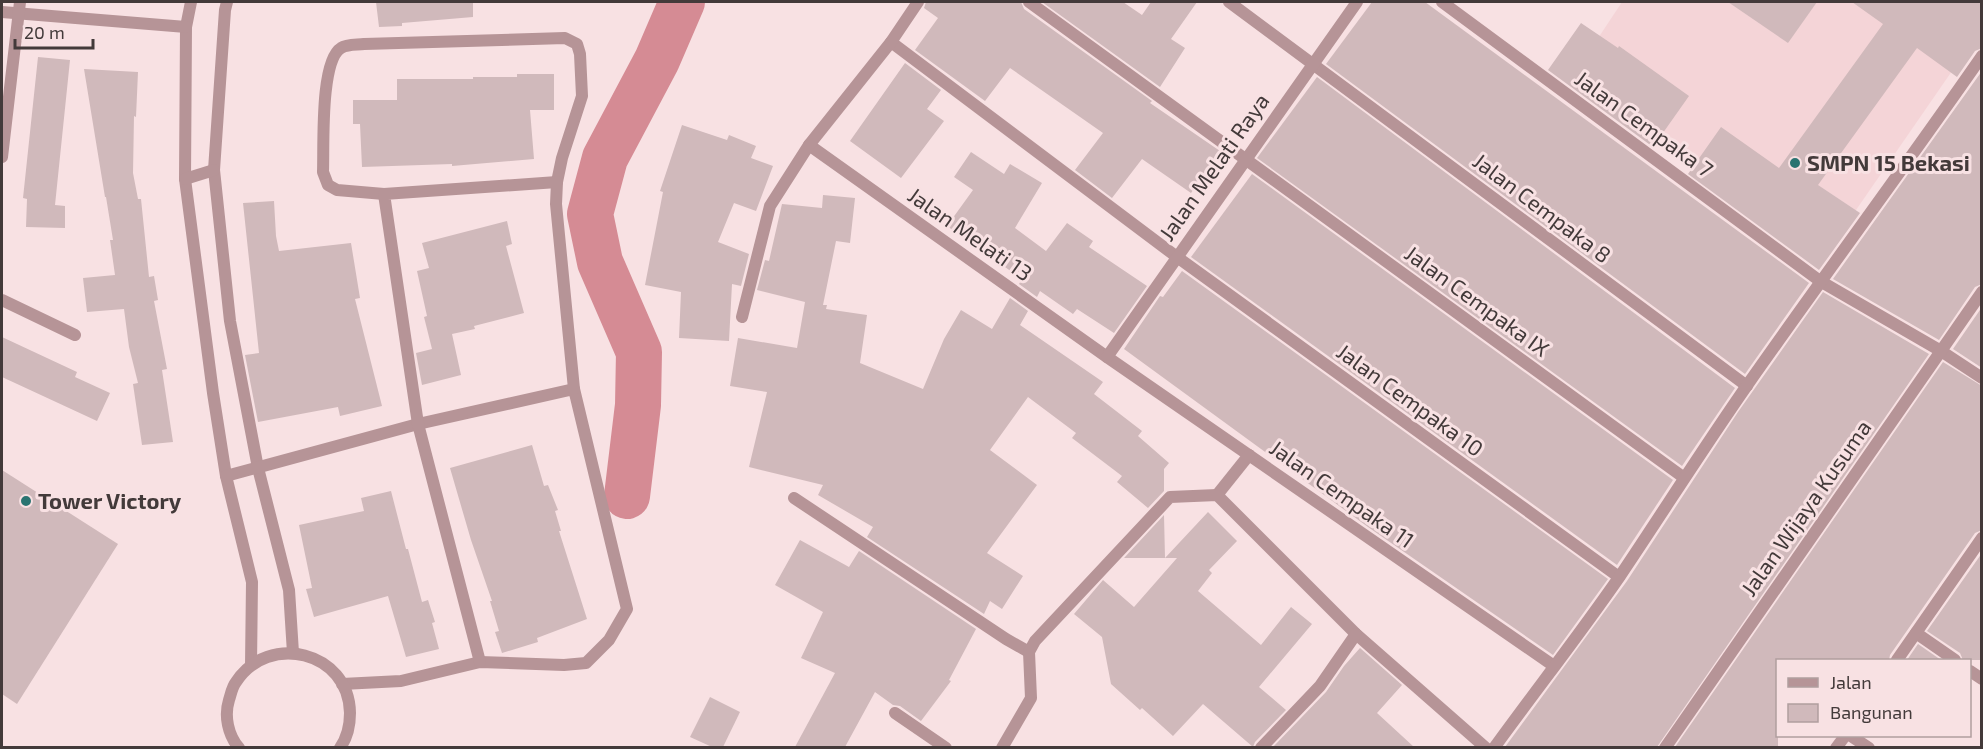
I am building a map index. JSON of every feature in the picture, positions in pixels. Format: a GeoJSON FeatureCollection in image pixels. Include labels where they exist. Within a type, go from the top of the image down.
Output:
{"type":"FeatureCollection","features":[{"type":"Feature","properties":{"kind":"street"},"geometry":{"type":"LineString","coordinates":[[191,2],[186,27],[185,179],[226,476],[252,582],[251,665]]}},
{"type":"Feature","properties":{"kind":"street"},"geometry":{"type":"LineString","coordinates":[[227,2],[214,170],[230,321],[258,468],[289,590],[293,653]]}},
{"type":"Feature","properties":{"kind":"street"},"geometry":{"type":"LineString","coordinates":[[742,317],[770,206],[809,145],[891,42],[918,2]]}},
{"type":"Feature","properties":{"kind":"street","name":"Jalan Cempaka IX"},"geometry":{"type":"LineString","coordinates":[[1029,2],[1683,477]]}},
{"type":"Feature","properties":{"kind":"street","name":"Jalan Cempaka 8"},"geometry":{"type":"LineString","coordinates":[[1229,2],[1747,386]]}},
{"type":"Feature","properties":{"kind":"street","name":"Jalan Melati Raya"},"geometry":{"type":"LineString","coordinates":[[1107,357],[1357,2]]}},
{"type":"Feature","properties":{"kind":"street","name":"Jalan Cempaka 7"},"geometry":{"type":"LineString","coordinates":[[1442,2],[1820,281],[1941,351],[1982,378]]}},
{"type":"Feature","properties":{"kind":"street"},"geometry":{"type":"LineString","coordinates":[[2,12],[19,8],[186,27]]}},
{"type":"Feature","properties":{"kind":"street"},"geometry":{"type":"LineString","coordinates":[[2,157],[19,8]]}},
{"type":"Feature","properties":{"kind":"street"},"geometry":{"type":"LineString","coordinates":[[342,684],[401,681],[480,662],[564,665],[586,663],[609,640],[627,609],[574,389],[556,204],[557,182],[562,158],[582,96],[578,44],[565,38],[364,44],[345,46],[336,53],[331,61],[327,76],[323,172],[328,185],[338,190],[384,194],[557,182]]}},
{"type":"Feature","properties":{"kind":"street","name":"Jalan Cempaka 10"},"geometry":{"type":"LineString","coordinates":[[891,42],[1177,257],[1619,577]]}},
{"type":"Feature","properties":{"kind":"street"},"geometry":{"type":"LineString","coordinates":[[1494,747],[1619,577],[1683,477],[1982,56]]}},
{"type":"Feature","properties":{"kind":"street","name":"Jalan Melati 13"},"geometry":{"type":"LineString","coordinates":[[809,145],[1107,357]]}},
{"type":"Feature","properties":{"kind":"street"},"geometry":{"type":"LineString","coordinates":[[185,179],[214,170]]}},
{"type":"Feature","properties":{"kind":"street"},"geometry":{"type":"LineString","coordinates":[[384,194],[418,424],[480,662]]}},
{"type":"Feature","properties":{"kind":"street","name":"Jalan Wijaya Kusuma"},"geometry":{"type":"LineString","coordinates":[[1665,747],[1982,292]]}},
{"type":"Feature","properties":{"kind":"street"},"geometry":{"type":"LineString","coordinates":[[2,300],[75,335]]}},
{"type":"Feature","properties":{"kind":"street","name":"Jalan Cempaka 11"},"geometry":{"type":"LineString","coordinates":[[1107,357],[1554,666]]}},
{"type":"Feature","properties":{"kind":"street"},"geometry":{"type":"LineString","coordinates":[[226,476],[418,424],[574,389]]}},
{"type":"Feature","properties":{"kind":"street"},"geometry":{"type":"LineString","coordinates":[[1216,495],[1249,455]]}},
{"type":"Feature","properties":{"kind":"street"},"geometry":{"type":"LineString","coordinates":[[1002,747],[1031,698],[1029,652],[1035,641],[1170,497],[1216,495],[1356,634],[1486,747]]}},
{"type":"Feature","properties":{"kind":"street"},"geometry":{"type":"LineString","coordinates":[[794,498],[1029,652]]}},
{"type":"Feature","properties":{"kind":"street"},"geometry":{"type":"LineString","coordinates":[[1898,659],[1982,538]]}},
{"type":"Feature","properties":{"kind":"street"},"geometry":{"type":"LineString","coordinates":[[1916,633],[1954,659]]}},
{"type":"Feature","properties":{"kind":"street"},"geometry":{"type":"LineString","coordinates":[[1261,747],[1320,686],[1356,634]]}},
{"type":"Feature","properties":{"kind":"street"},"geometry":{"type":"LineString","coordinates":[[235,746],[229,730],[227,706],[235,683],[251,665],[271,655],[293,653],[312,657],[330,668],[342,684],[350,703],[350,723],[344,743],[340,747]]}},
{"type":"Feature","properties":{"kind":"street"},"geometry":{"type":"LineString","coordinates":[[895,713],[946,747]]}},
{"type":"Feature","properties":{"kind":"street"},"geometry":{"type":"LineString","coordinates":[[1854,737],[1869,747]]}},
{"type":"Feature","properties":{"kind":"shaded area","name":"SMPN 15 Bekasi"},"geometry":{"type":"Polygon","coordinates":[[[1622,2],[1981,2],[1981,29],[1827,252],[1575,73],[1622,2]]]}},
{"type":"Feature","properties":{"kind":"building"},"geometry":{"type":"Polygon","coordinates":[[[376,2],[473,2],[473,17],[379,27],[376,2]]]}},
{"type":"Feature","properties":{"kind":"building"},"geometry":{"type":"Polygon","coordinates":[[[926,2],[1021,2],[1024,9],[1152,101],[1150,103],[1220,151],[1191,193],[1142,159],[1112,198],[1075,170],[1103,133],[1010,68],[985,101],[915,50],[938,18],[924,8],[926,2]]]}},
{"type":"Feature","properties":{"kind":"building"},"geometry":{"type":"Polygon","coordinates":[[[1042,2],[1123,2],[1142,15],[1151,2],[1197,2],[1171,39],[1185,48],[1160,87],[1042,2]]]}},
{"type":"Feature","properties":{"kind":"building"},"geometry":{"type":"Polygon","coordinates":[[[1372,2],[1425,2],[1809,283],[1745,374],[1326,64],[1372,2]]]}},
{"type":"Feature","properties":{"kind":"building"},"geometry":{"type":"Polygon","coordinates":[[[1728,2],[1817,2],[1788,43],[1728,2]]]}},
{"type":"Feature","properties":{"kind":"building"},"geometry":{"type":"Polygon","coordinates":[[[1852,2],[1982,2],[1982,48],[1975,51],[1957,77],[1917,48],[1818,185],[1860,213],[1819,270],[1688,174],[1721,127],[1779,168],[1883,24],[1852,2]]]}},
{"type":"Feature","properties":{"kind":"building"},"geometry":{"type":"Polygon","coordinates":[[[1581,23],[1618,48],[1619,46],[1689,96],[1653,147],[1548,70],[1581,23]]]}},
{"type":"Feature","properties":{"kind":"building"},"geometry":{"type":"Polygon","coordinates":[[[38,57],[70,60],[55,205],[65,206],[65,228],[26,227],[27,199],[23,198],[38,57]]]}},
{"type":"Feature","properties":{"kind":"building"},"geometry":{"type":"Polygon","coordinates":[[[905,63],[941,90],[927,109],[944,121],[901,178],[850,141],[905,63]]]}},
{"type":"Feature","properties":{"kind":"building"},"geometry":{"type":"Polygon","coordinates":[[[84,69],[138,72],[136,117],[134,116],[133,173],[138,199],[141,199],[149,277],[154,276],[158,300],[154,301],[167,369],[162,370],[173,442],[142,445],[133,384],[138,383],[129,347],[124,309],[87,312],[83,278],[115,275],[110,240],[113,240],[84,69]]]}},
{"type":"Feature","properties":{"kind":"building"},"geometry":{"type":"Polygon","coordinates":[[[1982,71],[1982,284],[1975,287],[1939,340],[1833,279],[1982,71]]]}},
{"type":"Feature","properties":{"kind":"building"},"geometry":{"type":"Polygon","coordinates":[[[517,74],[554,74],[554,110],[530,110],[534,159],[452,166],[452,164],[362,167],[360,124],[353,124],[353,100],[397,100],[397,79],[473,79],[473,77],[517,77],[517,74]]]}},
{"type":"Feature","properties":{"kind":"building"},"geometry":{"type":"Polygon","coordinates":[[[1317,77],[1735,388],[1682,466],[1257,158],[1317,77]]]}},
{"type":"Feature","properties":{"kind":"building"},"geometry":{"type":"Polygon","coordinates":[[[682,125],[727,140],[729,135],[756,146],[751,158],[773,166],[756,211],[734,203],[718,242],[749,254],[741,286],[732,284],[729,341],[679,338],[681,292],[645,285],[663,192],[660,191],[682,125]]]}},
{"type":"Feature","properties":{"kind":"building"},"geometry":{"type":"Polygon","coordinates":[[[971,152],[1004,174],[1010,164],[1042,183],[1015,228],[1046,251],[1067,223],[1093,241],[1089,247],[1147,286],[1114,333],[1077,309],[1073,314],[1040,291],[1037,297],[1019,284],[1022,279],[947,226],[973,190],[954,177],[971,152]]]}},
{"type":"Feature","properties":{"kind":"building"},"geometry":{"type":"Polygon","coordinates":[[[1252,174],[1673,480],[1617,565],[1191,257],[1252,174]]]}},
{"type":"Feature","properties":{"kind":"building"},"geometry":{"type":"Polygon","coordinates":[[[823,195],[855,198],[850,243],[836,241],[823,305],[827,305],[826,309],[867,315],[860,363],[923,389],[944,339],[961,310],[992,329],[1010,298],[1028,311],[1020,325],[1103,382],[1094,394],[1142,431],[1138,436],[1169,463],[1164,469],[1164,491],[1148,508],[1117,482],[1122,476],[1072,438],[1076,433],[1028,397],[990,450],[1037,485],[987,553],[1023,576],[1002,609],[990,601],[984,614],[867,537],[873,527],[818,495],[823,485],[749,467],[767,392],[730,386],[738,338],[797,348],[805,302],[757,290],[765,260],[769,261],[782,204],[822,208],[823,195]]]}},
{"type":"Feature","properties":{"kind":"building"},"geometry":{"type":"Polygon","coordinates":[[[274,201],[279,251],[351,243],[360,298],[355,299],[382,406],[340,416],[338,407],[258,422],[245,355],[259,353],[243,203],[274,201]]]}},
{"type":"Feature","properties":{"kind":"building"},"geometry":{"type":"Polygon","coordinates":[[[507,221],[512,244],[506,246],[524,313],[452,334],[461,375],[422,385],[416,353],[432,349],[424,317],[427,316],[417,271],[429,268],[422,243],[507,221]]]}},
{"type":"Feature","properties":{"kind":"building"},"geometry":{"type":"Polygon","coordinates":[[[1182,271],[1608,579],[1553,655],[1368,527],[1124,349],[1160,296],[1163,297],[1182,271]]]}},
{"type":"Feature","properties":{"kind":"building"},"geometry":{"type":"Polygon","coordinates":[[[1823,292],[1929,354],[1657,747],[1505,747],[1627,581],[1738,412],[1823,292]]]}},
{"type":"Feature","properties":{"kind":"building"},"geometry":{"type":"Polygon","coordinates":[[[1982,307],[1982,368],[1953,349],[1982,307]]]}},
{"type":"Feature","properties":{"kind":"building"},"geometry":{"type":"Polygon","coordinates":[[[2,337],[77,372],[75,377],[110,393],[97,421],[2,377],[2,337]]]}},
{"type":"Feature","properties":{"kind":"building"},"geometry":{"type":"Polygon","coordinates":[[[1943,362],[1982,386],[1982,530],[1975,533],[1889,659],[1776,659],[1778,747],[1675,747],[1943,362]]]}},
{"type":"Feature","properties":{"kind":"building"},"geometry":{"type":"Polygon","coordinates":[[[532,445],[544,486],[548,485],[558,510],[555,511],[561,531],[559,531],[587,619],[537,638],[538,642],[502,653],[495,632],[499,631],[490,601],[492,601],[450,468],[532,445]]]}},
{"type":"Feature","properties":{"kind":"building"},"geometry":{"type":"Polygon","coordinates":[[[2,470],[118,544],[17,704],[2,694],[2,470]]]}},
{"type":"Feature","properties":{"kind":"building"},"geometry":{"type":"Polygon","coordinates":[[[391,491],[422,602],[428,600],[435,622],[432,623],[439,649],[406,657],[388,596],[314,617],[306,589],[312,588],[299,525],[364,511],[361,498],[391,491]]]}},
{"type":"Feature","properties":{"kind":"building"},"geometry":{"type":"Polygon","coordinates":[[[1208,512],[1237,541],[1209,570],[1212,573],[1198,591],[1261,645],[1291,607],[1312,624],[1259,687],[1286,710],[1255,742],[1253,747],[1203,704],[1173,736],[1111,684],[1102,637],[1074,614],[1103,580],[1134,607],[1177,558],[1165,558],[1208,512]]]}},
{"type":"Feature","properties":{"kind":"building"},"geometry":{"type":"Polygon","coordinates":[[[1164,515],[1165,558],[1124,558],[1164,515]]]}},
{"type":"Feature","properties":{"kind":"building"},"geometry":{"type":"Polygon","coordinates":[[[800,540],[849,567],[859,551],[976,629],[949,680],[951,681],[921,721],[875,692],[845,747],[795,747],[835,673],[801,658],[823,612],[775,585],[800,540]]]}},
{"type":"Feature","properties":{"kind":"building"},"geometry":{"type":"Polygon","coordinates":[[[1982,553],[1982,660],[1963,659],[1960,653],[1927,631],[1982,553]]]}},
{"type":"Feature","properties":{"kind":"building"},"geometry":{"type":"Polygon","coordinates":[[[1918,644],[1940,659],[1908,659],[1918,644]]]}},
{"type":"Feature","properties":{"kind":"building"},"geometry":{"type":"Polygon","coordinates":[[[1360,648],[1402,685],[1377,713],[1414,747],[1273,747],[1326,692],[1360,648]]]}},
{"type":"Feature","properties":{"kind":"building"},"geometry":{"type":"Polygon","coordinates":[[[710,697],[740,712],[723,747],[712,747],[690,737],[710,697]]]}},
{"type":"Feature","properties":{"kind":"waterway"},"geometry":{"type":"LineString","coordinates":[[627,496],[638,405],[639,352],[600,262],[590,214],[605,158],[657,60],[682,2]]}},
{"type":"Feature","properties":{"kind":"place","name":"SMPN 15 Bekasi"},"geometry":{"type":"Point","coordinates":[1795,163]}},
{"type":"Feature","properties":{"kind":"place","name":"Tower Victory"},"geometry":{"type":"Point","coordinates":[26,501]}}]}
